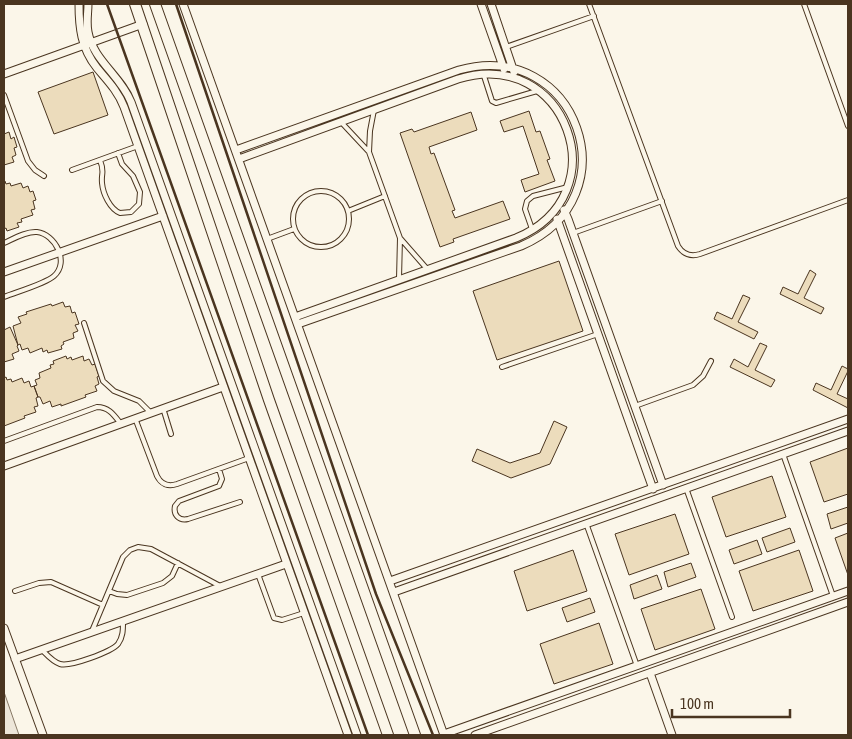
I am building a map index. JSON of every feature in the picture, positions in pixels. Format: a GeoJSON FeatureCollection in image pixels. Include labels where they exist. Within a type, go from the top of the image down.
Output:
{"type":"FeatureCollection","features":[{"type":"Feature","properties":{"kind":"street"},"geometry":{"type":"LineString","coordinates":[[79,4],[79,28],[88,44],[123,85],[131,102],[357,735]]}},
{"type":"Feature","properties":{"kind":"street"},"geometry":{"type":"LineString","coordinates":[[88,4],[88,44],[91,60],[119,96],[348,735]]}},
{"type":"Feature","properties":{"kind":"street"},"geometry":{"type":"LineString","coordinates":[[136,4],[268,400],[388,735]]}},
{"type":"Feature","properties":{"kind":"street"},"geometry":{"type":"LineString","coordinates":[[155,4],[415,735]]}},
{"type":"Feature","properties":{"kind":"street"},"geometry":{"type":"LineString","coordinates":[[184,4],[444,735],[848,591]]}},
{"type":"Feature","properties":{"kind":"street"},"geometry":{"type":"LineString","coordinates":[[481,4],[504,66],[504,75]]}},
{"type":"Feature","properties":{"kind":"street"},"geometry":{"type":"LineString","coordinates":[[491,4],[514,68],[513,77]]}},
{"type":"Feature","properties":{"kind":"street"},"geometry":{"type":"LineString","coordinates":[[4,74],[143,24]]}},
{"type":"Feature","properties":{"kind":"street"},"geometry":{"type":"LineString","coordinates":[[236,150],[459,70],[479,66],[514,68],[538,78],[554,91],[567,106],[576,125],[582,144],[582,170],[575,194],[558,221],[537,238],[521,246],[298,324]]}},
{"type":"Feature","properties":{"kind":"street"},"geometry":{"type":"LineString","coordinates":[[239,159],[458,79],[483,74],[513,77],[539,91],[554,105],[568,130],[573,159],[568,187],[553,212],[533,230],[516,238],[295,317]]}},
{"type":"Feature","properties":{"kind":"street"},"geometry":{"type":"LineString","coordinates":[[559,204],[565,212],[573,233],[663,485]]}},
{"type":"Feature","properties":{"kind":"street"},"geometry":{"type":"LineString","coordinates":[[553,212],[558,221],[652,489]]}},
{"type":"Feature","properties":{"kind":"street"},"geometry":{"type":"LineString","coordinates":[[4,272],[163,216]]}},
{"type":"Feature","properties":{"kind":"street"},"geometry":{"type":"LineString","coordinates":[[4,466],[223,387]]}},
{"type":"Feature","properties":{"kind":"street"},"geometry":{"type":"LineString","coordinates":[[390,581],[848,419]]}},
{"type":"Feature","properties":{"kind":"street"},"geometry":{"type":"LineString","coordinates":[[394,592],[848,430]]}},
{"type":"Feature","properties":{"kind":"street"},"geometry":{"type":"LineString","coordinates":[[645,467],[656,463]]}},
{"type":"Feature","properties":{"kind":"street"},"geometry":{"type":"LineString","coordinates":[[15,660],[286,564]]}},
{"type":"Feature","properties":{"kind":"street"},"geometry":{"type":"LineString","coordinates":[[475,735],[848,602]]}},
{"type":"Feature","properties":{"kind":"street"},"geometry":{"type":"LineString","coordinates":[[4,628],[43,735]]}},
{"type":"Feature","properties":{"kind":"street"},"geometry":{"type":"LineString","coordinates":[[650,673],[672,735]]}},
{"type":"Feature","properties":{"kind":"lane"},"geometry":{"type":"LineString","coordinates":[[589,4],[678,246],[683,251],[693,255],[848,200]]}},
{"type":"Feature","properties":{"kind":"lane"},"geometry":{"type":"LineString","coordinates":[[804,4],[848,126]]}},
{"type":"Feature","properties":{"kind":"lane"},"geometry":{"type":"LineString","coordinates":[[506,47],[594,16]]}},
{"type":"Feature","properties":{"kind":"lane"},"geometry":{"type":"LineString","coordinates":[[483,74],[492,101],[496,103],[539,91]]}},
{"type":"Feature","properties":{"kind":"lane"},"geometry":{"type":"LineString","coordinates":[[4,97],[28,161],[35,170],[44,176]]}},
{"type":"Feature","properties":{"kind":"lane"},"geometry":{"type":"LineString","coordinates":[[374,110],[369,152],[400,238],[399,280]]}},
{"type":"Feature","properties":{"kind":"lane"},"geometry":{"type":"LineString","coordinates":[[341,122],[369,152]]}},
{"type":"Feature","properties":{"kind":"lane"},"geometry":{"type":"LineString","coordinates":[[72,170],[138,146]]}},
{"type":"Feature","properties":{"kind":"lane"},"geometry":{"type":"LineString","coordinates":[[100,160],[104,170],[102,184],[111,206],[120,213],[131,212],[139,204],[140,192],[134,176],[122,164],[118,153]]}},
{"type":"Feature","properties":{"kind":"lane"},"geometry":{"type":"LineString","coordinates":[[533,230],[525,209],[527,201],[534,196],[568,187]]}},
{"type":"Feature","properties":{"kind":"lane"},"geometry":{"type":"LineString","coordinates":[[323,191],[334,194],[342,201],[348,211],[349,223],[345,234],[337,242],[327,247],[315,247],[305,242],[294,229],[292,218],[295,207],[302,198],[312,192],[323,191]]}},
{"type":"Feature","properties":{"kind":"lane"},"geometry":{"type":"LineString","coordinates":[[348,211],[385,196]]}},
{"type":"Feature","properties":{"kind":"lane"},"geometry":{"type":"LineString","coordinates":[[573,233],[662,202]]}},
{"type":"Feature","properties":{"kind":"lane"},"geometry":{"type":"LineString","coordinates":[[267,239],[294,229]]}},
{"type":"Feature","properties":{"kind":"lane"},"geometry":{"type":"LineString","coordinates":[[4,243],[32,232],[40,232],[47,236],[61,252],[60,267],[52,278],[4,297]]}},
{"type":"Feature","properties":{"kind":"lane"},"geometry":{"type":"LineString","coordinates":[[400,238],[428,270]]}},
{"type":"Feature","properties":{"kind":"lane"},"geometry":{"type":"LineString","coordinates":[[84,323],[104,381],[114,390],[139,400],[151,413]]}},
{"type":"Feature","properties":{"kind":"lane"},"geometry":{"type":"LineString","coordinates":[[502,367],[598,334]]}},
{"type":"Feature","properties":{"kind":"lane"},"geometry":{"type":"LineString","coordinates":[[635,406],[693,386],[703,376],[711,361]]}},
{"type":"Feature","properties":{"kind":"lane"},"geometry":{"type":"LineString","coordinates":[[4,441],[97,407],[111,411],[121,424]]}},
{"type":"Feature","properties":{"kind":"lane"},"geometry":{"type":"LineString","coordinates":[[163,408],[171,434]]}},
{"type":"Feature","properties":{"kind":"lane"},"geometry":{"type":"LineString","coordinates":[[135,418],[157,476],[164,484],[174,485],[249,458]]}},
{"type":"Feature","properties":{"kind":"lane"},"geometry":{"type":"LineString","coordinates":[[783,454],[833,596]]}},
{"type":"Feature","properties":{"kind":"lane"},"geometry":{"type":"LineString","coordinates":[[220,469],[222,479],[219,486],[179,501],[175,506],[176,515],[180,519],[188,520],[240,502]]}},
{"type":"Feature","properties":{"kind":"lane"},"geometry":{"type":"LineString","coordinates":[[686,488],[732,617]]}},
{"type":"Feature","properties":{"kind":"lane"},"geometry":{"type":"LineString","coordinates":[[586,523],[637,666]]}},
{"type":"Feature","properties":{"kind":"lane"},"geometry":{"type":"LineString","coordinates":[[92,633],[123,557],[134,548],[147,547],[222,587]]}},
{"type":"Feature","properties":{"kind":"lane"},"geometry":{"type":"LineString","coordinates":[[109,591],[120,595],[127,595],[167,581],[174,573],[178,563]]}},
{"type":"Feature","properties":{"kind":"lane"},"geometry":{"type":"LineString","coordinates":[[258,574],[274,618],[282,620],[304,613]]}},
{"type":"Feature","properties":{"kind":"lane"},"geometry":{"type":"LineString","coordinates":[[15,591],[40,582],[52,582],[103,605]]}},
{"type":"Feature","properties":{"kind":"lane"},"geometry":{"type":"LineString","coordinates":[[42,650],[59,664],[75,663],[116,646],[122,638],[123,622]]}},
{"type":"Feature","properties":{"kind":"shaded area"},"geometry":{"type":"Polygon","coordinates":[[[4,692],[19,735],[4,735],[4,692]]]}},
{"type":"Feature","properties":{"kind":"building"},"geometry":{"type":"Polygon","coordinates":[[[93,72],[108,115],[54,134],[38,92],[93,72]]]}},
{"type":"Feature","properties":{"kind":"building"},"geometry":{"type":"Polygon","coordinates":[[[529,111],[536,132],[540,131],[550,159],[547,160],[555,181],[525,192],[521,180],[539,174],[523,126],[504,132],[500,121],[529,111]]]}},
{"type":"Feature","properties":{"kind":"building"},"geometry":{"type":"Polygon","coordinates":[[[471,112],[477,130],[429,147],[431,154],[434,153],[455,210],[452,211],[455,218],[503,201],[510,219],[453,239],[454,242],[440,247],[400,133],[412,129],[414,132],[471,112]]]}},
{"type":"Feature","properties":{"kind":"building"},"geometry":{"type":"Polygon","coordinates":[[[9,132],[11,139],[14,137],[17,147],[14,148],[16,155],[12,157],[14,162],[4,165],[4,134],[9,132]]]}},
{"type":"Feature","properties":{"kind":"building"},"geometry":{"type":"Polygon","coordinates":[[[5,181],[6,184],[10,183],[11,186],[21,183],[23,188],[28,186],[30,192],[33,191],[36,200],[33,201],[35,209],[31,210],[33,215],[21,219],[22,222],[17,223],[19,227],[7,231],[6,228],[4,229],[5,181]]]}},
{"type":"Feature","properties":{"kind":"building"},"geometry":{"type":"Polygon","coordinates":[[[559,261],[583,331],[497,360],[473,291],[559,261]]]}},
{"type":"Feature","properties":{"kind":"building"},"geometry":{"type":"Polygon","coordinates":[[[810,270],[816,274],[804,298],[824,308],[821,314],[780,294],[783,287],[798,294],[810,270]]]}},
{"type":"Feature","properties":{"kind":"building"},"geometry":{"type":"Polygon","coordinates":[[[743,295],[750,298],[738,322],[758,332],[754,339],[714,319],[717,312],[732,319],[743,295]]]}},
{"type":"Feature","properties":{"kind":"building"},"geometry":{"type":"Polygon","coordinates":[[[63,302],[65,307],[70,306],[72,313],[75,312],[79,324],[75,325],[78,331],[73,333],[74,338],[63,342],[62,349],[48,353],[47,350],[43,352],[42,348],[30,353],[28,348],[22,350],[20,344],[18,345],[13,326],[21,323],[18,317],[27,314],[26,312],[63,302]]]}},
{"type":"Feature","properties":{"kind":"building"},"geometry":{"type":"Polygon","coordinates":[[[10,327],[19,351],[12,354],[14,359],[4,362],[4,330],[10,327]]]}},
{"type":"Feature","properties":{"kind":"building"},"geometry":{"type":"Polygon","coordinates":[[[760,343],[767,346],[755,370],[775,380],[771,387],[730,367],[734,359],[748,367],[760,343]]]}},
{"type":"Feature","properties":{"kind":"building"},"geometry":{"type":"Polygon","coordinates":[[[66,356],[67,359],[71,357],[72,360],[83,356],[84,361],[89,359],[92,365],[95,364],[99,376],[97,377],[99,384],[95,386],[97,391],[61,406],[61,404],[52,407],[50,401],[43,404],[34,386],[37,385],[35,380],[40,378],[39,373],[51,368],[50,365],[54,364],[53,361],[66,356]]]}},
{"type":"Feature","properties":{"kind":"building"},"geometry":{"type":"Polygon","coordinates":[[[842,366],[848,369],[848,371],[837,394],[848,399],[848,408],[813,390],[816,383],[831,390],[842,366]]]}},
{"type":"Feature","properties":{"kind":"building"},"geometry":{"type":"Polygon","coordinates":[[[6,377],[7,380],[11,379],[12,382],[22,378],[24,383],[29,381],[31,387],[34,386],[38,397],[36,398],[38,406],[34,407],[36,412],[4,426],[4,378],[6,377]]]}},
{"type":"Feature","properties":{"kind":"building"},"geometry":{"type":"Polygon","coordinates":[[[554,421],[567,427],[550,464],[511,478],[472,461],[477,449],[510,463],[540,453],[554,421]]]}},
{"type":"Feature","properties":{"kind":"building"},"geometry":{"type":"Polygon","coordinates":[[[848,448],[848,494],[824,502],[810,462],[848,448]]]}},
{"type":"Feature","properties":{"kind":"building"},"geometry":{"type":"Polygon","coordinates":[[[772,476],[786,517],[726,537],[712,497],[772,476]]]}},
{"type":"Feature","properties":{"kind":"building"},"geometry":{"type":"Polygon","coordinates":[[[848,507],[848,523],[831,529],[827,514],[848,507]]]}},
{"type":"Feature","properties":{"kind":"building"},"geometry":{"type":"Polygon","coordinates":[[[675,514],[689,554],[629,575],[615,534],[675,514]]]}},
{"type":"Feature","properties":{"kind":"building"},"geometry":{"type":"Polygon","coordinates":[[[790,528],[795,542],[767,552],[762,538],[790,528]]]}},
{"type":"Feature","properties":{"kind":"building"},"geometry":{"type":"Polygon","coordinates":[[[848,533],[848,575],[835,538],[848,533]]]}},
{"type":"Feature","properties":{"kind":"building"},"geometry":{"type":"Polygon","coordinates":[[[757,540],[762,554],[734,564],[729,550],[757,540]]]}},
{"type":"Feature","properties":{"kind":"building"},"geometry":{"type":"Polygon","coordinates":[[[573,550],[587,591],[527,611],[514,571],[573,550]]]}},
{"type":"Feature","properties":{"kind":"building"},"geometry":{"type":"Polygon","coordinates":[[[799,550],[813,591],[753,611],[739,571],[799,550]]]}},
{"type":"Feature","properties":{"kind":"building"},"geometry":{"type":"Polygon","coordinates":[[[691,563],[696,577],[668,587],[664,572],[691,563]]]}},
{"type":"Feature","properties":{"kind":"building"},"geometry":{"type":"Polygon","coordinates":[[[657,575],[662,589],[634,599],[630,585],[657,575]]]}},
{"type":"Feature","properties":{"kind":"building"},"geometry":{"type":"Polygon","coordinates":[[[701,589],[715,629],[655,650],[641,609],[701,589]]]}},
{"type":"Feature","properties":{"kind":"building"},"geometry":{"type":"Polygon","coordinates":[[[590,598],[595,612],[567,622],[562,608],[590,598]]]}},
{"type":"Feature","properties":{"kind":"building"},"geometry":{"type":"Polygon","coordinates":[[[599,623],[613,664],[554,684],[540,644],[599,623]]]}},
{"type":"Feature","properties":{"kind":"wall"},"geometry":{"type":"LineString","coordinates":[[107,4],[368,735]]}},
{"type":"Feature","properties":{"kind":"wall"},"geometry":{"type":"LineString","coordinates":[[176,4],[376,594],[433,735]]}}]}
